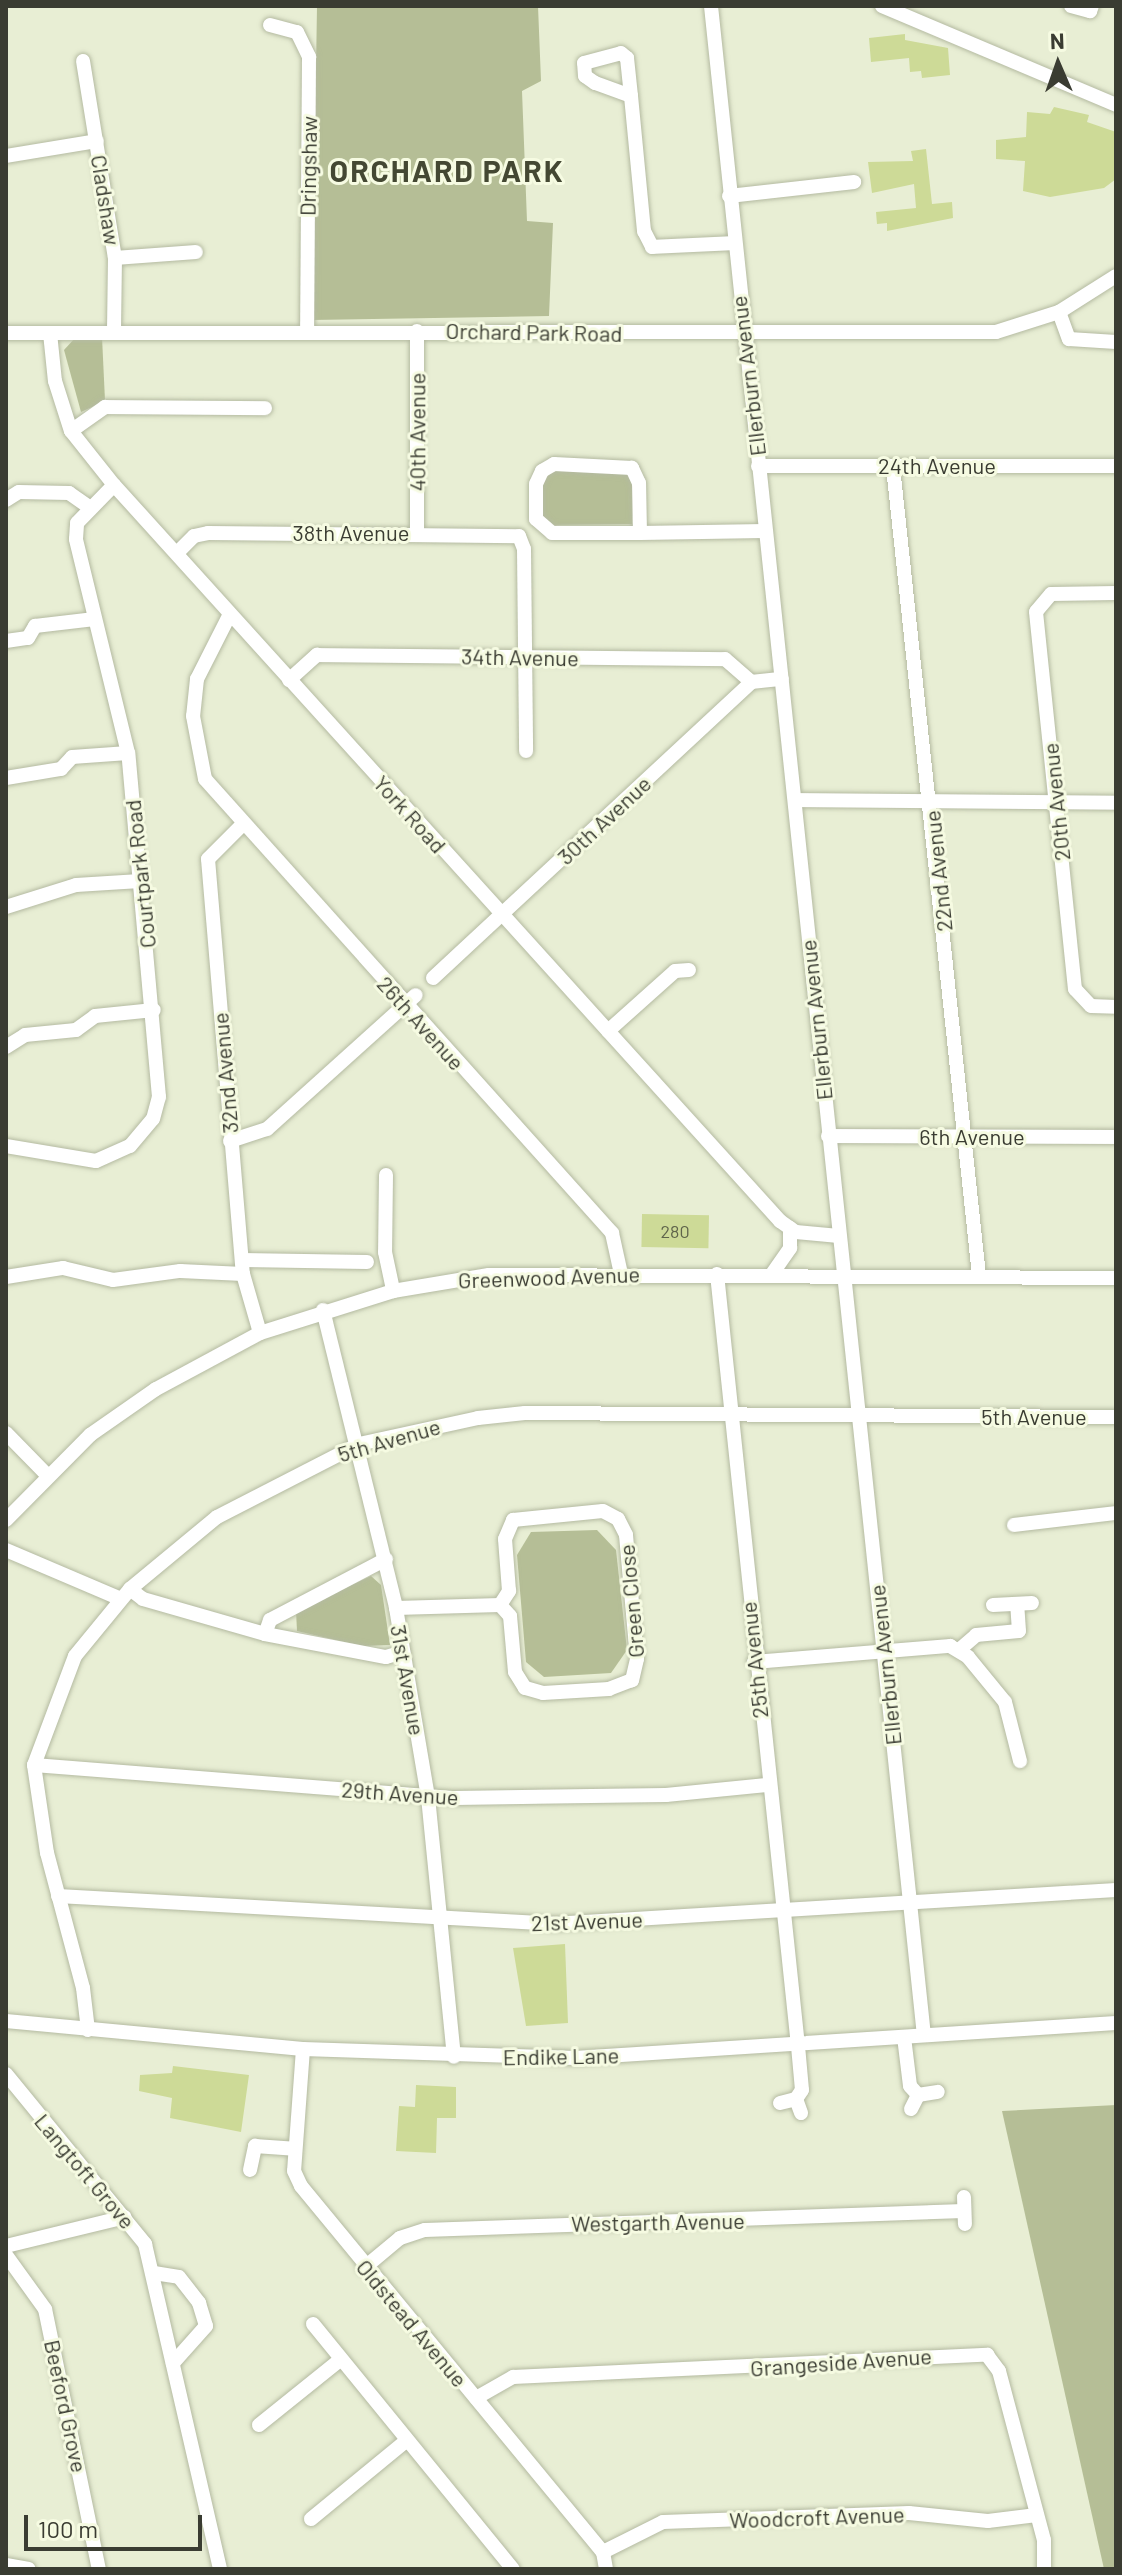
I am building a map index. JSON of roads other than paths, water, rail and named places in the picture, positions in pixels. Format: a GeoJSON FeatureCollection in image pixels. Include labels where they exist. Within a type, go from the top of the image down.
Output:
{"type":"FeatureCollection","features":[{"type":"Feature","properties":{"kind":"street","name":"Ellerburn Avenue"},"geometry":{"type":"LineString","coordinates":[[711,6],[742,336],[795,800],[924,2035]]}},
{"type":"Feature","properties":{"kind":"street"},"geometry":{"type":"LineString","coordinates":[[882,6],[1116,105]]}},
{"type":"Feature","properties":{"kind":"street"},"geometry":{"type":"LineString","coordinates":[[1071,6],[1090,11],[1092,6]]}},
{"type":"Feature","properties":{"kind":"street","name":"Dringshaw"},"geometry":{"type":"LineString","coordinates":[[270,25],[297,32],[309,57],[307,332]]}},
{"type":"Feature","properties":{"kind":"street","name":"Cladshaw"},"geometry":{"type":"LineString","coordinates":[[83,61],[115,258],[114,333]]}},
{"type":"Feature","properties":{"kind":"street"},"geometry":{"type":"LineString","coordinates":[[631,96],[644,231],[652,247],[734,243]]}},
{"type":"Feature","properties":{"kind":"street","name":"Cladshaw"},"geometry":{"type":"LineString","coordinates":[[6,156],[97,141]]}},
{"type":"Feature","properties":{"kind":"street"},"geometry":{"type":"LineString","coordinates":[[729,196],[854,182]]}},
{"type":"Feature","properties":{"kind":"street","name":"Cladshaw"},"geometry":{"type":"LineString","coordinates":[[115,258],[196,252]]}},
{"type":"Feature","properties":{"kind":"street","name":"Orchard Park Road"},"geometry":{"type":"LineString","coordinates":[[6,333],[417,331],[742,336],[996,332],[1059,312],[1116,276]]}},
{"type":"Feature","properties":{"kind":"street"},"geometry":{"type":"LineString","coordinates":[[1059,312],[1069,339],[1116,342]]}},
{"type":"Feature","properties":{"kind":"street","name":"40th Avenue"},"geometry":{"type":"LineString","coordinates":[[417,331],[417,534]]}},
{"type":"Feature","properties":{"kind":"street","name":"York Road"},"geometry":{"type":"LineString","coordinates":[[50,333],[55,381],[71,431],[114,485],[502,917],[790,1228]]}},
{"type":"Feature","properties":{"kind":"street"},"geometry":{"type":"LineString","coordinates":[[71,431],[105,407],[265,408]]}},
{"type":"Feature","properties":{"kind":"street"},"geometry":{"type":"LineString","coordinates":[[640,533],[639,483],[632,468],[554,464],[542,471],[536,484],[542,528],[640,533],[765,531]]}},
{"type":"Feature","properties":{"kind":"street","name":"24th Avenue"},"geometry":{"type":"LineString","coordinates":[[758,466],[1116,466]]}},
{"type":"Feature","properties":{"kind":"street","name":"22nd Avenue"},"geometry":{"type":"LineString","coordinates":[[893,467],[979,1276]]}},
{"type":"Feature","properties":{"kind":"street"},"geometry":{"type":"LineString","coordinates":[[6,500],[19,492],[69,493],[89,507],[114,485]]}},
{"type":"Feature","properties":{"kind":"street","name":"Courtpark Road"},"geometry":{"type":"LineString","coordinates":[[6,1146],[96,1161],[130,1146],[153,1119],[159,1097],[154,1010],[128,753],[76,539],[77,523],[89,507]]}},
{"type":"Feature","properties":{"kind":"street","name":"38th Avenue"},"geometry":{"type":"LineString","coordinates":[[177,553],[194,536],[208,533],[504,533],[519,536],[524,549],[524,656]]}},
{"type":"Feature","properties":{"kind":"street","name":"20th Avenue"},"geometry":{"type":"LineString","coordinates":[[1116,593],[1051,594],[1040,601],[1036,612],[1075,989],[1083,1002],[1116,1007]]}},
{"type":"Feature","properties":{"kind":"street","name":"26th Avenue"},"geometry":{"type":"LineString","coordinates":[[230,614],[197,679],[193,716],[205,779],[242,825],[410,1000],[612,1233],[621,1274]]}},
{"type":"Feature","properties":{"kind":"street"},"geometry":{"type":"LineString","coordinates":[[6,641],[28,638],[35,626],[95,619]]}},
{"type":"Feature","properties":{"kind":"street","name":"34th Avenue"},"geometry":{"type":"LineString","coordinates":[[289,680],[317,655],[725,659],[751,682]]}},
{"type":"Feature","properties":{"kind":"street"},"geometry":{"type":"LineString","coordinates":[[524,656],[526,751]]}},
{"type":"Feature","properties":{"kind":"street"},"geometry":{"type":"LineString","coordinates":[[751,682],[782,679]]}},
{"type":"Feature","properties":{"kind":"street","name":"30th Avenue"},"geometry":{"type":"LineString","coordinates":[[433,978],[751,682]]}},
{"type":"Feature","properties":{"kind":"street"},"geometry":{"type":"LineString","coordinates":[[6,778],[61,769],[72,757],[128,753]]}},
{"type":"Feature","properties":{"kind":"street"},"geometry":{"type":"LineString","coordinates":[[795,800],[1116,803]]}},
{"type":"Feature","properties":{"kind":"street","name":"32nd Avenue"},"geometry":{"type":"LineString","coordinates":[[242,825],[208,859],[242,1267],[260,1333]]}},
{"type":"Feature","properties":{"kind":"street"},"geometry":{"type":"LineString","coordinates":[[6,907],[76,885],[140,881]]}},
{"type":"Feature","properties":{"kind":"street"},"geometry":{"type":"LineString","coordinates":[[608,1031],[675,971],[689,970]]}},
{"type":"Feature","properties":{"kind":"street"},"geometry":{"type":"LineString","coordinates":[[230,1141],[267,1129],[410,1000]]}},
{"type":"Feature","properties":{"kind":"street"},"geometry":{"type":"LineString","coordinates":[[6,1047],[25,1035],[76,1030],[95,1016],[154,1010]]}},
{"type":"Feature","properties":{"kind":"street","name":"6th Avenue"},"geometry":{"type":"LineString","coordinates":[[828,1136],[1116,1137]]}},
{"type":"Feature","properties":{"kind":"street"},"geometry":{"type":"LineString","coordinates":[[386,1175],[385,1252],[393,1291]]}},
{"type":"Feature","properties":{"kind":"street"},"geometry":{"type":"LineString","coordinates":[[772,1274],[790,1248],[790,1228],[839,1236]]}},
{"type":"Feature","properties":{"kind":"street"},"geometry":{"type":"LineString","coordinates":[[6,1277],[63,1268],[113,1280],[242,1267],[360,1266]]}},
{"type":"Feature","properties":{"kind":"street","name":"25th Avenue"},"geometry":{"type":"LineString","coordinates":[[717,1274],[754,1662],[802,2090],[798,2106],[780,2103]]}},
{"type":"Feature","properties":{"kind":"street","name":"Greenwood Avenue"},"geometry":{"type":"LineString","coordinates":[[6,1520],[47,1475],[156,1389],[260,1333],[323,1310],[393,1291],[489,1275],[1116,1278]]}},
{"type":"Feature","properties":{"kind":"street","name":"31st Avenue"},"geometry":{"type":"LineString","coordinates":[[323,1310],[359,1444],[396,1608],[428,1797],[454,2057]]}},
{"type":"Feature","properties":{"kind":"street","name":"5th Avenue"},"geometry":{"type":"LineString","coordinates":[[34,1765],[75,1656],[126,1594],[217,1517],[359,1444],[525,1413],[1116,1417]]}},
{"type":"Feature","properties":{"kind":"street"},"geometry":{"type":"LineString","coordinates":[[6,1433],[47,1475]]}},
{"type":"Feature","properties":{"kind":"street","name":"Green Close"},"geometry":{"type":"LineString","coordinates":[[603,1511],[618,1519],[626,1535],[637,1659],[632,1680],[609,1689],[543,1693],[525,1688],[515,1672],[510,1616],[500,1605],[509,1591],[505,1539],[513,1520],[603,1511]]}},
{"type":"Feature","properties":{"kind":"street"},"geometry":{"type":"LineString","coordinates":[[1014,1525],[1116,1513]]}},
{"type":"Feature","properties":{"kind":"street"},"geometry":{"type":"LineString","coordinates":[[6,1550],[126,1594],[265,1634],[386,1657],[403,1652]]}},
{"type":"Feature","properties":{"kind":"street"},"geometry":{"type":"LineString","coordinates":[[265,1634],[270,1620],[386,1559]]}},
{"type":"Feature","properties":{"kind":"street"},"geometry":{"type":"LineString","coordinates":[[754,1662],[883,1652],[959,1650],[976,1635],[1019,1631],[1025,1604],[993,1605]]}},
{"type":"Feature","properties":{"kind":"street"},"geometry":{"type":"LineString","coordinates":[[396,1608],[500,1605]]}},
{"type":"Feature","properties":{"kind":"street"},"geometry":{"type":"LineString","coordinates":[[959,1650],[1005,1702],[1020,1761]]}},
{"type":"Feature","properties":{"kind":"street"},"geometry":{"type":"LineString","coordinates":[[34,1765],[58,1896],[88,2030]]}},
{"type":"Feature","properties":{"kind":"street","name":"29th Avenue"},"geometry":{"type":"LineString","coordinates":[[34,1765],[428,1797],[666,1795],[767,1785]]}},
{"type":"Feature","properties":{"kind":"street","name":"21st Avenue"},"geometry":{"type":"LineString","coordinates":[[58,1896],[553,1924],[1116,1890]]}},
{"type":"Feature","properties":{"kind":"street","name":"Endike Lane"},"geometry":{"type":"LineString","coordinates":[[6,2021],[303,2049],[454,2057],[575,2058],[798,2046],[1116,2023]]}},
{"type":"Feature","properties":{"kind":"street"},"geometry":{"type":"LineString","coordinates":[[904,2037],[910,2086],[918,2095]]}},
{"type":"Feature","properties":{"kind":"street","name":"Oldstead Avenue"},"geometry":{"type":"LineString","coordinates":[[303,2049],[294,2149],[301,2186],[364,2268],[603,2552],[606,2569]]}},
{"type":"Feature","properties":{"kind":"street","name":"Langtoft Grove"},"geometry":{"type":"LineString","coordinates":[[6,2074],[145,2244],[220,2569]]}},
{"type":"Feature","properties":{"kind":"street"},"geometry":{"type":"LineString","coordinates":[[918,2095],[938,2092]]}},
{"type":"Feature","properties":{"kind":"street"},"geometry":{"type":"LineString","coordinates":[[911,2109],[918,2095]]}},
{"type":"Feature","properties":{"kind":"street"},"geometry":{"type":"LineString","coordinates":[[250,2170],[255,2146],[294,2149]]}},
{"type":"Feature","properties":{"kind":"street","name":"Westgarth Avenue"},"geometry":{"type":"LineString","coordinates":[[364,2268],[400,2238],[425,2230],[964,2211]]}},
{"type":"Feature","properties":{"kind":"street"},"geometry":{"type":"LineString","coordinates":[[6,2246],[125,2217]]}},
{"type":"Feature","properties":{"kind":"street","name":"Beeford Grove"},"geometry":{"type":"LineString","coordinates":[[6,2255],[45,2309],[99,2569]]}},
{"type":"Feature","properties":{"kind":"street"},"geometry":{"type":"LineString","coordinates":[[154,2273],[179,2277],[199,2303],[206,2326],[173,2363]]}},
{"type":"Feature","properties":{"kind":"street"},"geometry":{"type":"LineString","coordinates":[[313,2324],[513,2569]]}},
{"type":"Feature","properties":{"kind":"street","name":"Grangeside Avenue"},"geometry":{"type":"LineString","coordinates":[[476,2398],[513,2377],[987,2355],[999,2371],[1037,2515],[1044,2569]]}},
{"type":"Feature","properties":{"kind":"street"},"geometry":{"type":"LineString","coordinates":[[261,2418],[341,2359]]}},
{"type":"Feature","properties":{"kind":"street"},"geometry":{"type":"LineString","coordinates":[[311,2519],[406,2441]]}},
{"type":"Feature","properties":{"kind":"street","name":"Woodcroft Avenue"},"geometry":{"type":"LineString","coordinates":[[603,2552],[663,2522],[909,2513],[988,2521],[1037,2515]]}},
{"type":"Feature","properties":{"kind":"street"},"geometry":{"type":"LineString","coordinates":[[6,2565],[29,2569]]}},
{"type":"Feature","properties":{"kind":"district","name":"ORCHARD PARK"},"geometry":{"type":"Point","coordinates":[447,170]}}]}
